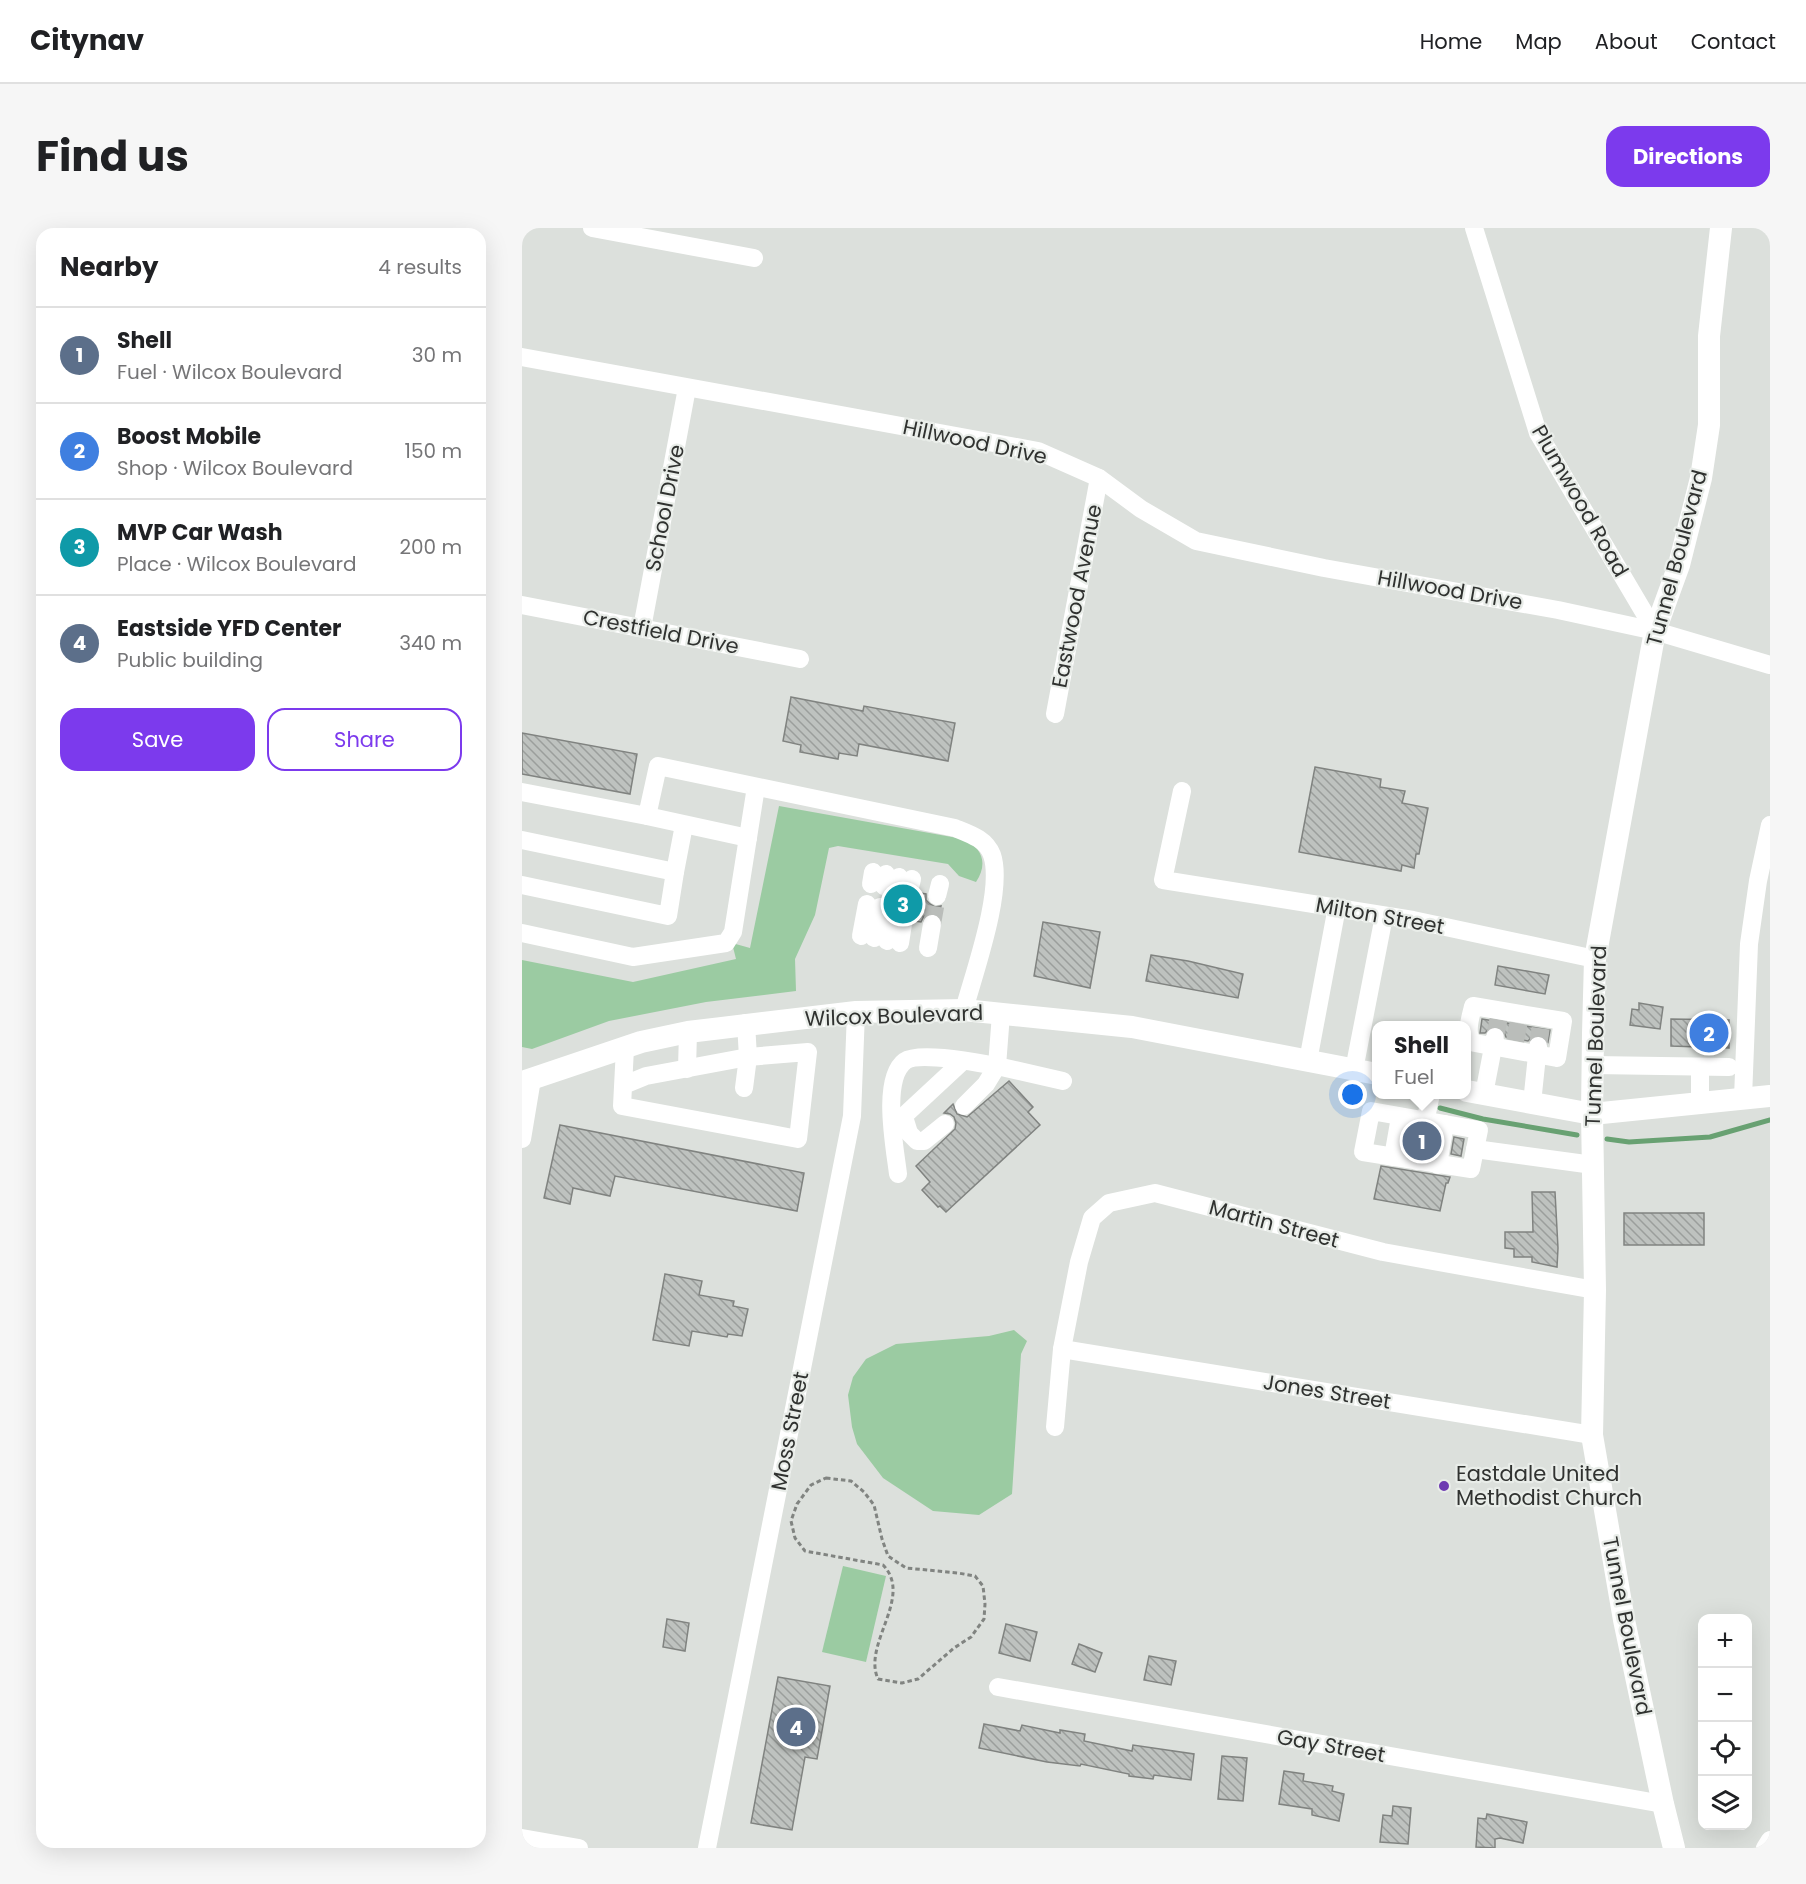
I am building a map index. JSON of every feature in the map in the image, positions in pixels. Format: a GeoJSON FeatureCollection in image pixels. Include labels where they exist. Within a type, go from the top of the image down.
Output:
{"type":"FeatureCollection","features":[{"type":"Feature","properties":{"kind":"main road","name":"Tunnel Boulevard"},"geometry":{"type":"LineString","coordinates":[[1674,1848],[1624,1620],[1592,1435],[1595,1290],[1592,1114],[1595,959],[1655,631],[1679,565],[1703,467],[1709,425],[1708,336],[1721,228]]}},
{"type":"Feature","properties":{"kind":"main road","name":"Wilcox Boulevard"},"geometry":{"type":"LineString","coordinates":[[527,1080],[625,1048],[688,1032],[746,1023],[856,1012],[964,1010],[1132,1027],[1372,1073]]}},
{"type":"Feature","properties":{"kind":"main road"},"geometry":{"type":"LineString","coordinates":[[1476,1093],[1592,1114],[1770,1096]]}},
{"type":"Feature","properties":{"kind":"street"},"geometry":{"type":"LineString","coordinates":[[591,228],[754,258]]}},
{"type":"Feature","properties":{"kind":"street","name":"Plumwood Road"},"geometry":{"type":"LineString","coordinates":[[1474,228],[1538,433],[1655,631]]}},
{"type":"Feature","properties":{"kind":"street","name":"Hillwood Drive"},"geometry":{"type":"LineString","coordinates":[[522,357],[1038,451],[1099,478],[1142,509],[1196,541],[1324,568],[1558,610],[1655,631],[1770,664]]}},
{"type":"Feature","properties":{"kind":"street","name":"School Drive"},"geometry":{"type":"LineString","coordinates":[[642,628],[687,388]]}},
{"type":"Feature","properties":{"kind":"street","name":"Eastwood Avenue"},"geometry":{"type":"LineString","coordinates":[[1055,714],[1099,478]]}},
{"type":"Feature","properties":{"kind":"street","name":"Crestfield Drive"},"geometry":{"type":"LineString","coordinates":[[522,604],[800,659]]}},
{"type":"Feature","properties":{"kind":"street"},"geometry":{"type":"LineString","coordinates":[[647,816],[658,766],[955,828],[977,836],[991,853],[995,872],[994,899],[964,1010]]}},
{"type":"Feature","properties":{"kind":"street"},"geometry":{"type":"LineString","coordinates":[[522,933],[633,957],[726,943],[733,932],[756,787]]}},
{"type":"Feature","properties":{"kind":"street","name":"Milton Street"},"geometry":{"type":"LineString","coordinates":[[1182,791],[1163,880],[1337,907],[1595,959]]}},
{"type":"Feature","properties":{"kind":"street"},"geometry":{"type":"LineString","coordinates":[[522,792],[748,838]]}},
{"type":"Feature","properties":{"kind":"street"},"geometry":{"type":"LineString","coordinates":[[522,885],[668,916],[684,825]]}},
{"type":"Feature","properties":{"kind":"street"},"geometry":{"type":"LineString","coordinates":[[1743,1098],[1749,944],[1758,881],[1770,825]]}},
{"type":"Feature","properties":{"kind":"street"},"geometry":{"type":"LineString","coordinates":[[522,840],[675,872]]}},
{"type":"Feature","properties":{"kind":"street"},"geometry":{"type":"LineString","coordinates":[[1308,1061],[1337,907]]}},
{"type":"Feature","properties":{"kind":"street"},"geometry":{"type":"LineString","coordinates":[[886,908],[881,939],[886,908]]}},
{"type":"Feature","properties":{"kind":"street"},"geometry":{"type":"LineString","coordinates":[[1354,1070],[1384,916]]}},
{"type":"Feature","properties":{"kind":"street"},"geometry":{"type":"LineString","coordinates":[[928,948],[932,924]]}},
{"type":"Feature","properties":{"kind":"street"},"geometry":{"type":"LineString","coordinates":[[1470,1021],[1473,1006],[1520,1018],[1563,1022],[1557,1058],[1538,1051],[1494,1042],[1471,1040]]}},
{"type":"Feature","properties":{"kind":"street","name":"Moss Street"},"geometry":{"type":"LineString","coordinates":[[707,1848],[852,1116],[856,1012]]}},
{"type":"Feature","properties":{"kind":"street"},"geometry":{"type":"LineString","coordinates":[[964,1106],[986,1084],[997,1066],[1001,1014]]}},
{"type":"Feature","properties":{"kind":"street"},"geometry":{"type":"LineString","coordinates":[[744,1088],[748,1057],[746,1023]]}},
{"type":"Feature","properties":{"kind":"street"},"geometry":{"type":"LineString","coordinates":[[1562,1031],[1593,1034]]}},
{"type":"Feature","properties":{"kind":"street"},"geometry":{"type":"LineString","coordinates":[[687,1069],[688,1032]]}},
{"type":"Feature","properties":{"kind":"street"},"geometry":{"type":"LineString","coordinates":[[1476,1093],[1494,1042]]}},
{"type":"Feature","properties":{"kind":"street"},"geometry":{"type":"LineString","coordinates":[[624,1085],[646,1076],[748,1057],[808,1052],[798,1139],[622,1106],[625,1048]]}},
{"type":"Feature","properties":{"kind":"street"},"geometry":{"type":"LineString","coordinates":[[1532,1103],[1538,1051]]}},
{"type":"Feature","properties":{"kind":"street"},"geometry":{"type":"LineString","coordinates":[[898,1174],[899,1121],[891,1088],[896,1073],[905,1061],[918,1057],[963,1061],[1063,1081]]}},
{"type":"Feature","properties":{"kind":"street"},"geometry":{"type":"LineString","coordinates":[[899,1121],[963,1061]]}},
{"type":"Feature","properties":{"kind":"street"},"geometry":{"type":"LineString","coordinates":[[1593,1065],[1729,1067]]}},
{"type":"Feature","properties":{"kind":"street"},"geometry":{"type":"LineString","coordinates":[[1700,1067],[1700,1102]]}},
{"type":"Feature","properties":{"kind":"street"},"geometry":{"type":"LineString","coordinates":[[522,1139],[527,1080]]}},
{"type":"Feature","properties":{"kind":"street"},"geometry":{"type":"LineString","coordinates":[[1417,1161],[1430,1099]]}},
{"type":"Feature","properties":{"kind":"street"},"geometry":{"type":"LineString","coordinates":[[1371,1111],[1400,1117],[1479,1130],[1471,1169],[1363,1152],[1371,1111]]}},
{"type":"Feature","properties":{"kind":"street"},"geometry":{"type":"LineString","coordinates":[[1393,1157],[1400,1117]]}},
{"type":"Feature","properties":{"kind":"street"},"geometry":{"type":"LineString","coordinates":[[899,1121],[917,1141],[924,1141],[945,1124]]}},
{"type":"Feature","properties":{"kind":"street"},"geometry":{"type":"LineString","coordinates":[[1438,1165],[1445,1124]]}},
{"type":"Feature","properties":{"kind":"street"},"geometry":{"type":"LineString","coordinates":[[1475,1149],[1593,1165]]}},
{"type":"Feature","properties":{"kind":"street","name":"Martin Street"},"geometry":{"type":"LineString","coordinates":[[1055,1427],[1062,1349],[1079,1262],[1092,1218],[1109,1203],[1155,1193],[1383,1252],[1595,1290]]}},
{"type":"Feature","properties":{"kind":"street","name":"Jones Street"},"geometry":{"type":"LineString","coordinates":[[1062,1349],[1592,1435]]}},
{"type":"Feature","properties":{"kind":"street","name":"Gay Street"},"geometry":{"type":"LineString","coordinates":[[998,1687],[1663,1804]]}},
{"type":"Feature","properties":{"kind":"street"},"geometry":{"type":"LineString","coordinates":[[522,1838],[579,1848]]}},
{"type":"Feature","properties":{"kind":"street"},"geometry":{"type":"LineString","coordinates":[[1765,1848],[1770,1840]]}},
{"type":"Feature","properties":{"kind":"path"},"geometry":{"type":"LineString","coordinates":[[826,1479],[851,1481],[874,1505],[888,1556],[906,1568],[975,1576],[983,1586],[986,1604],[984,1619],[971,1637],[918,1678],[902,1683],[878,1679],[874,1670],[876,1649],[887,1622],[892,1598],[892,1583],[888,1570],[883,1564],[805,1551],[795,1538],[791,1521],[797,1504],[811,1485],[826,1479]]}},
{"type":"Feature","properties":{"kind":"green space"},"geometry":{"type":"Polygon","coordinates":[[[779,806],[963,839],[979,852],[982,857],[982,869],[976,882],[959,876],[948,864],[838,846],[829,848],[815,915],[795,959],[796,991],[706,1002],[609,1021],[532,1049],[522,1047],[522,960],[633,982],[736,959],[732,943],[750,948],[779,806]]]}},
{"type":"Feature","properties":{"kind":"green space"},"geometry":{"type":"Polygon","coordinates":[[[1014,1330],[1027,1341],[1021,1354],[1012,1494],[979,1515],[933,1511],[883,1478],[857,1444],[852,1427],[848,1395],[853,1377],[866,1359],[896,1344],[989,1336],[1014,1330]]]}},
{"type":"Feature","properties":{"kind":"green space"},"geometry":{"type":"Polygon","coordinates":[[[843,1566],[886,1576],[866,1662],[822,1652],[843,1566]]]}},
{"type":"Feature","properties":{"kind":"building"},"geometry":{"type":"Polygon","coordinates":[[[791,697],[863,711],[864,706],[955,723],[948,761],[859,744],[857,756],[839,753],[838,759],[800,752],[801,745],[783,741],[791,697]]]}},
{"type":"Feature","properties":{"kind":"building"},"geometry":{"type":"Polygon","coordinates":[[[522,733],[637,754],[630,794],[522,774],[522,733]]]}},
{"type":"Feature","properties":{"kind":"building"},"geometry":{"type":"Polygon","coordinates":[[[1315,767],[1381,779],[1380,787],[1405,791],[1402,803],[1428,808],[1414,868],[1402,865],[1401,871],[1299,852],[1315,767]]]}},
{"type":"Feature","properties":{"kind":"building"},"geometry":{"type":"Polygon","coordinates":[[[920,893],[926,894],[926,900],[930,904],[935,907],[941,906],[939,915],[929,913],[921,922],[915,921],[916,908],[911,902],[917,899],[920,893]]]}},
{"type":"Feature","properties":{"kind":"building"},"geometry":{"type":"Polygon","coordinates":[[[1043,922],[1100,932],[1090,988],[1034,976],[1043,922]]]}},
{"type":"Feature","properties":{"kind":"building"},"geometry":{"type":"Polygon","coordinates":[[[1151,955],[1243,974],[1238,998],[1146,981],[1151,955]]]}},
{"type":"Feature","properties":{"kind":"building"},"geometry":{"type":"Polygon","coordinates":[[[1498,966],[1549,975],[1545,994],[1495,985],[1498,966]]]}},
{"type":"Feature","properties":{"kind":"building"},"geometry":{"type":"Polygon","coordinates":[[[1639,1003],[1663,1007],[1660,1029],[1630,1025],[1632,1009],[1639,1010],[1639,1003]]]}},
{"type":"Feature","properties":{"kind":"building"},"geometry":{"type":"Polygon","coordinates":[[[1482,1019],[1550,1030],[1548,1042],[1539,1035],[1533,1036],[1528,1041],[1506,1037],[1503,1029],[1497,1026],[1491,1027],[1485,1033],[1480,1033],[1482,1019]]]}},
{"type":"Feature","properties":{"kind":"building"},"geometry":{"type":"Polygon","coordinates":[[[1671,1019],[1729,1020],[1729,1048],[1671,1046],[1671,1019]]]}},
{"type":"Feature","properties":{"kind":"building"},"geometry":{"type":"Polygon","coordinates":[[[1009,1081],[1033,1107],[1028,1112],[1040,1125],[946,1212],[922,1190],[930,1182],[916,1166],[955,1129],[954,1117],[944,1113],[953,1104],[957,1114],[967,1117],[1009,1081]]]}},
{"type":"Feature","properties":{"kind":"building"},"geometry":{"type":"Polygon","coordinates":[[[560,1125],[804,1173],[797,1211],[615,1176],[610,1196],[573,1188],[570,1204],[544,1198],[560,1125]]]}},
{"type":"Feature","properties":{"kind":"building"},"geometry":{"type":"Polygon","coordinates":[[[1454,1137],[1464,1139],[1461,1156],[1451,1154],[1454,1137]]]}},
{"type":"Feature","properties":{"kind":"building"},"geometry":{"type":"Polygon","coordinates":[[[1381,1166],[1450,1177],[1446,1183],[1440,1211],[1374,1199],[1381,1166]]]}},
{"type":"Feature","properties":{"kind":"building"},"geometry":{"type":"Polygon","coordinates":[[[1532,1192],[1555,1192],[1557,1267],[1532,1262],[1532,1257],[1514,1257],[1514,1249],[1505,1248],[1505,1232],[1533,1232],[1532,1192]]]}},
{"type":"Feature","properties":{"kind":"building"},"geometry":{"type":"Polygon","coordinates":[[[1624,1213],[1704,1213],[1704,1245],[1624,1245],[1624,1213]]]}},
{"type":"Feature","properties":{"kind":"building"},"geometry":{"type":"Polygon","coordinates":[[[665,1274],[702,1281],[699,1295],[734,1301],[733,1306],[748,1309],[742,1336],[728,1334],[727,1337],[692,1331],[689,1346],[653,1340],[665,1274]]]}},
{"type":"Feature","properties":{"kind":"building"},"geometry":{"type":"Polygon","coordinates":[[[667,1619],[689,1623],[685,1651],[663,1647],[667,1619]]]}},
{"type":"Feature","properties":{"kind":"building"},"geometry":{"type":"Polygon","coordinates":[[[1006,1624],[1037,1632],[1030,1661],[999,1653],[1006,1624]]]}},
{"type":"Feature","properties":{"kind":"building"},"geometry":{"type":"Polygon","coordinates":[[[1079,1644],[1102,1653],[1095,1672],[1072,1664],[1079,1644]]]}},
{"type":"Feature","properties":{"kind":"building"},"geometry":{"type":"Polygon","coordinates":[[[1149,1656],[1176,1661],[1171,1685],[1144,1680],[1149,1656]]]}},
{"type":"Feature","properties":{"kind":"building"},"geometry":{"type":"Polygon","coordinates":[[[778,1677],[830,1686],[817,1759],[805,1757],[792,1830],[751,1823],[778,1677]]]}},
{"type":"Feature","properties":{"kind":"building"},"geometry":{"type":"Polygon","coordinates":[[[984,1724],[1020,1731],[1022,1725],[1060,1733],[1060,1730],[1085,1734],[1084,1741],[1132,1751],[1133,1745],[1194,1754],[1191,1780],[1154,1775],[1153,1779],[1129,1776],[1129,1774],[1081,1764],[1080,1766],[1047,1762],[979,1748],[984,1724]]]}},
{"type":"Feature","properties":{"kind":"building"},"geometry":{"type":"Polygon","coordinates":[[[1222,1756],[1247,1758],[1243,1801],[1218,1799],[1222,1756]]]}},
{"type":"Feature","properties":{"kind":"building"},"geometry":{"type":"Polygon","coordinates":[[[1284,1771],[1304,1774],[1303,1781],[1333,1786],[1332,1791],[1344,1794],[1339,1821],[1312,1815],[1312,1809],[1279,1804],[1284,1771]]]}},
{"type":"Feature","properties":{"kind":"building"},"geometry":{"type":"Polygon","coordinates":[[[1393,1806],[1411,1808],[1408,1844],[1380,1842],[1383,1815],[1392,1816],[1393,1806]]]}},
{"type":"Feature","properties":{"kind":"building"},"geometry":{"type":"Polygon","coordinates":[[[1487,1814],[1527,1822],[1523,1843],[1500,1838],[1495,1839],[1495,1848],[1476,1847],[1478,1818],[1486,1819],[1487,1814]]]}},
{"type":"Feature","properties":{"kind":"waterway"},"geometry":{"type":"LineString","coordinates":[[1440,1108],[1483,1119],[1577,1135]]}},
{"type":"Feature","properties":{"kind":"waterway"},"geometry":{"type":"LineString","coordinates":[[1607,1139],[1629,1142],[1710,1137],[1770,1120]]}},
{"type":"Feature","properties":{"kind":"tunnel"},"geometry":{"type":"LineString","coordinates":[[932,924],[937,896]]}},
{"type":"Feature","properties":{"kind":"tunnel"},"geometry":{"type":"LineString","coordinates":[[1495,1037],[1499,1017]]}},
{"type":"Feature","properties":{"kind":"tunnel"},"geometry":{"type":"LineString","coordinates":[[1515,1041],[1519,1021]]}},
{"type":"Feature","properties":{"kind":"tunnel"},"geometry":{"type":"LineString","coordinates":[[1538,1046],[1541,1025]]}},
{"type":"Feature","properties":{"kind":"place","name":"MVP Car Wash"},"geometry":{"type":"Point","coordinates":[903,904]}},
{"type":"Feature","properties":{"kind":"place","name":"Boost Mobile"},"geometry":{"type":"Point","coordinates":[1709,1033]}},
{"type":"Feature","properties":{"kind":"place","name":"Shell"},"geometry":{"type":"Point","coordinates":[1422,1141]}},
{"type":"Feature","properties":{"kind":"place","name":"Eastdale United Methodist Church"},"geometry":{"type":"Point","coordinates":[1444,1486]}},
{"type":"Feature","properties":{"kind":"place","name":"Eastside YFD Center"},"geometry":{"type":"Point","coordinates":[796,1727]}}]}
